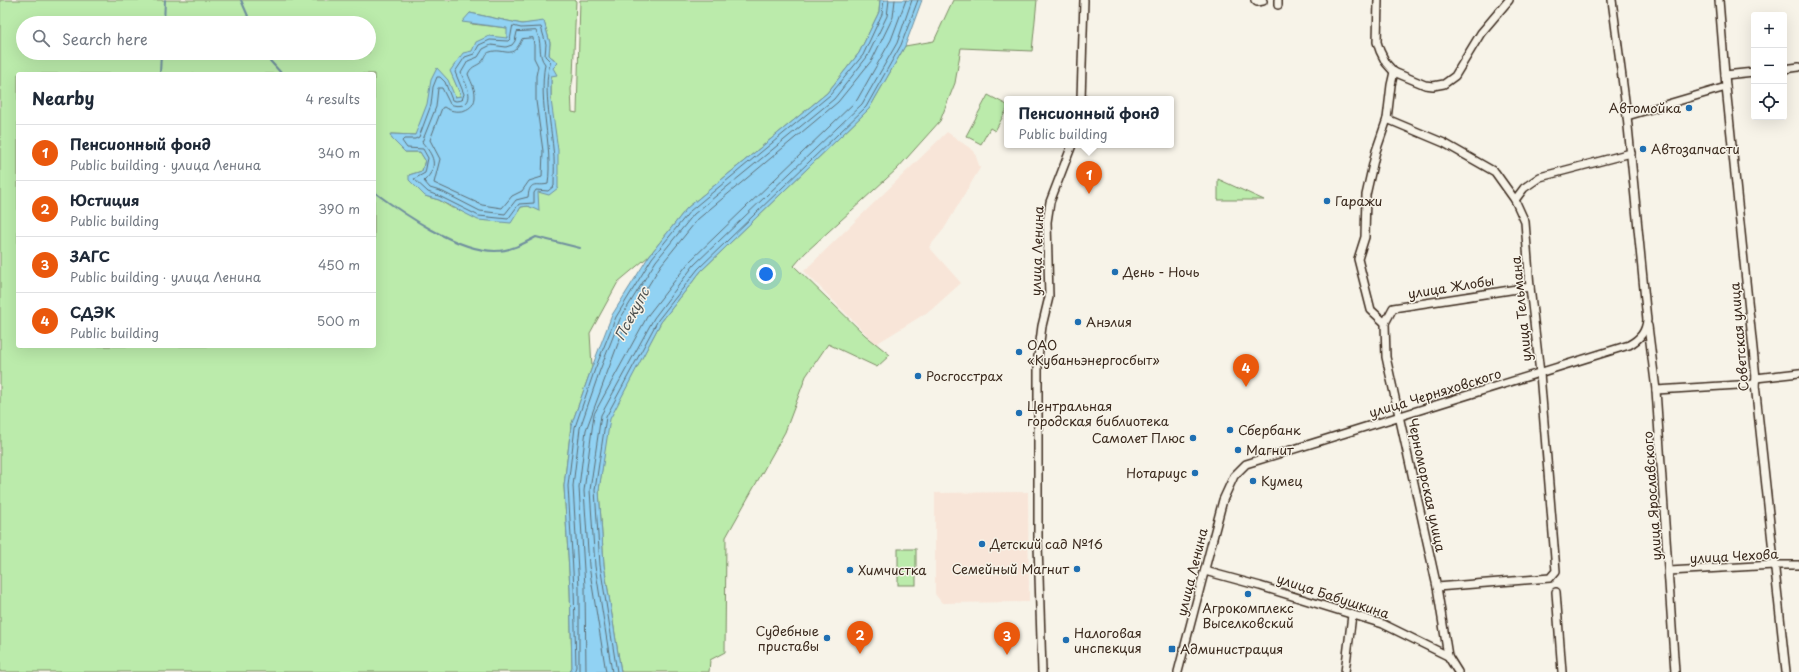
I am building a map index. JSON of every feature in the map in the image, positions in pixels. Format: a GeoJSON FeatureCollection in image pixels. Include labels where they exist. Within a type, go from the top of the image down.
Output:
{"type":"FeatureCollection","features":[{"type":"Feature","properties":{"kind":"street"},"geometry":{"type":"LineString","coordinates":[[1081,96],[1084,0]]}},
{"type":"Feature","properties":{"kind":"street"},"geometry":{"type":"LineString","coordinates":[[1378,0],[1377,42],[1386,63],[1394,72],[1425,85],[1444,84],[1455,76],[1481,32],[1509,0]]}},
{"type":"Feature","properties":{"kind":"street","name":"улица Ярославского"},"geometry":{"type":"LineString","coordinates":[[1612,0],[1627,116],[1647,320],[1656,390],[1675,672]]}},
{"type":"Feature","properties":{"kind":"street","name":"Советская улица"},"geometry":{"type":"LineString","coordinates":[[1719,0],[1726,87],[1755,381],[1786,672]]}},
{"type":"Feature","properties":{"kind":"street"},"geometry":{"type":"LineString","coordinates":[[1787,69],[1799,67]]}},
{"type":"Feature","properties":{"kind":"street"},"geometry":{"type":"LineString","coordinates":[[1385,323],[1371,310],[1358,259],[1365,237],[1366,195],[1376,152],[1387,119],[1394,72]]}},
{"type":"Feature","properties":{"kind":"street"},"geometry":{"type":"LineString","coordinates":[[1725,76],[1751,72]]}},
{"type":"Feature","properties":{"kind":"street"},"geometry":{"type":"LineString","coordinates":[[1627,116],[1726,87]]}},
{"type":"Feature","properties":{"kind":"street","name":"улица Тельмана"},"geometry":{"type":"LineString","coordinates":[[1387,119],[1444,143],[1479,161],[1495,172],[1515,200],[1525,222],[1530,287],[1540,373],[1556,571],[1550,578],[1437,587]]}},
{"type":"Feature","properties":{"kind":"street","name":"улица Ленина"},"geometry":{"type":"LineString","coordinates":[[1042,672],[1038,544],[1038,357],[1042,326],[1049,297],[1047,222],[1050,202],[1071,148]]}},
{"type":"Feature","properties":{"kind":"street"},"geometry":{"type":"LineString","coordinates":[[1515,200],[1524,188],[1540,177],[1631,153]]}},
{"type":"Feature","properties":{"kind":"street","name":"улица Жлобы"},"geometry":{"type":"LineString","coordinates":[[1385,323],[1393,308],[1530,287]]}},
{"type":"Feature","properties":{"kind":"street","name":"улица Ярославского"},"geometry":{"type":"LineString","coordinates":[[1646,329],[1647,320]]}},
{"type":"Feature","properties":{"kind":"street","name":"Черноморская улица"},"geometry":{"type":"LineString","coordinates":[[1385,323],[1386,357],[1437,587],[1448,656],[1460,672]]}},
{"type":"Feature","properties":{"kind":"street","name":"улица Черняховского"},"geometry":{"type":"LineString","coordinates":[[1232,480],[1239,469],[1246,464],[1629,345],[1637,341],[1646,329]]}},
{"type":"Feature","properties":{"kind":"street"},"geometry":{"type":"LineString","coordinates":[[1656,390],[1755,381],[1799,373]]}},
{"type":"Feature","properties":{"kind":"street","name":"улица Ленина"},"geometry":{"type":"LineString","coordinates":[[1178,672],[1223,500],[1232,480]]}},
{"type":"Feature","properties":{"kind":"street","name":"улица Чехова"},"geometry":{"type":"LineString","coordinates":[[1669,571],[1799,565]]}},
{"type":"Feature","properties":{"kind":"street","name":"улица Бабушкина"},"geometry":{"type":"LineString","coordinates":[[1205,570],[1388,626],[1448,656]]}},
{"type":"Feature","properties":{"kind":"street"},"geometry":{"type":"LineString","coordinates":[[1556,592],[1562,672]]}},
{"type":"Feature","properties":{"kind":"street"},"geometry":{"type":"LineString","coordinates":[[1345,672],[1352,615]]}},
{"type":"Feature","properties":{"kind":"shaded area"},"geometry":{"type":"Polygon","coordinates":[[[947,132],[974,151],[980,168],[944,229],[929,247],[961,283],[931,310],[876,344],[804,271],[947,132]]]}},
{"type":"Feature","properties":{"kind":"shaded area","name":"Детский сад №16"},"geometry":{"type":"Polygon","coordinates":[[[1028,492],[1029,602],[942,603],[935,594],[935,493],[1028,492]]]}},
{"type":"Feature","properties":{"kind":"green space"},"geometry":{"type":"Polygon","coordinates":[[[0,0],[576,0],[573,77],[571,89],[572,112],[577,113],[580,0],[880,0],[879,12],[859,53],[827,93],[687,208],[649,256],[618,282],[590,333],[592,367],[571,426],[564,486],[570,588],[572,667],[570,672],[0,672],[0,0]],[[470,13],[472,24],[508,28],[507,38],[472,51],[452,69],[451,72],[461,96],[455,97],[551,100],[551,75],[554,59],[549,56],[550,43],[544,22],[522,24],[470,13]],[[391,134],[392,139],[405,152],[420,152],[425,160],[422,171],[409,175],[425,196],[439,200],[452,208],[518,212],[521,207],[528,206],[539,210],[415,135],[391,134]]]}},
{"type":"Feature","properties":{"kind":"green space"},"geometry":{"type":"Polygon","coordinates":[[[953,0],[1037,0],[1032,51],[961,48],[955,83],[940,121],[897,169],[805,253],[794,266],[865,335],[890,355],[877,367],[828,344],[806,376],[785,432],[726,537],[725,652],[710,660],[709,672],[621,672],[604,565],[599,490],[609,419],[661,322],[701,271],[869,109],[905,46],[934,41],[953,0]]]}},
{"type":"Feature","properties":{"kind":"green space"},"geometry":{"type":"Polygon","coordinates":[[[988,95],[1004,103],[1004,114],[995,131],[990,128],[981,144],[966,136],[988,95]]]}},
{"type":"Feature","properties":{"kind":"green space"},"geometry":{"type":"Polygon","coordinates":[[[1218,179],[1264,200],[1218,200],[1218,179]]]}},
{"type":"Feature","properties":{"kind":"green space"},"geometry":{"type":"Polygon","coordinates":[[[898,549],[916,549],[916,585],[898,585],[898,549]]]}},
{"type":"Feature","properties":{"kind":"water","name":"Псекупс"},"geometry":{"type":"Polygon","coordinates":[[[880,0],[922,0],[905,46],[869,109],[701,271],[661,322],[610,419],[599,490],[604,565],[621,672],[570,672],[572,667],[570,588],[564,486],[571,426],[612,315],[649,256],[687,208],[827,93],[859,53],[879,12],[880,0]]]}},
{"type":"Feature","properties":{"kind":"water"},"geometry":{"type":"Polygon","coordinates":[[[470,13],[522,24],[544,21],[550,43],[549,55],[558,63],[553,68],[557,75],[551,76],[551,100],[558,150],[558,188],[549,195],[538,192],[539,211],[528,206],[521,207],[511,223],[478,220],[439,200],[425,196],[409,180],[409,175],[422,171],[425,160],[420,152],[405,152],[392,139],[390,134],[415,135],[427,104],[431,80],[437,68],[448,80],[455,97],[461,96],[450,71],[463,53],[472,51],[476,42],[489,36],[507,38],[507,28],[462,22],[470,13]]]}},
{"type":"Feature","properties":{"kind":"waterway"},"geometry":{"type":"LineString","coordinates":[[164,16],[165,0]]}},
{"type":"Feature","properties":{"kind":"waterway"},"geometry":{"type":"LineString","coordinates":[[241,0],[248,16]]}},
{"type":"Feature","properties":{"kind":"waterway"},"geometry":{"type":"LineString","coordinates":[[160,72],[161,60]]}},
{"type":"Feature","properties":{"kind":"waterway"},"geometry":{"type":"LineString","coordinates":[[269,60],[280,72]]}},
{"type":"Feature","properties":{"kind":"waterway"},"geometry":{"type":"LineString","coordinates":[[376,193],[432,230],[464,245],[495,251],[506,250],[521,245],[536,237],[580,248]]}},
{"type":"Feature","properties":{"kind":"place","name":"Автомойка"},"geometry":{"type":"Point","coordinates":[1689,108]}},
{"type":"Feature","properties":{"kind":"place","name":"Автозапчасти"},"geometry":{"type":"Point","coordinates":[1643,149]}},
{"type":"Feature","properties":{"kind":"place","name":"Пенсионный фонд"},"geometry":{"type":"Point","coordinates":[1089,194]}},
{"type":"Feature","properties":{"kind":"place","name":"Гаражи"},"geometry":{"type":"Point","coordinates":[1327,201]}},
{"type":"Feature","properties":{"kind":"place","name":"День - Ночь"},"geometry":{"type":"Point","coordinates":[1115,272]}},
{"type":"Feature","properties":{"kind":"place","name":"Анэлия"},"geometry":{"type":"Point","coordinates":[1078,322]}},
{"type":"Feature","properties":{"kind":"place","name":"ОАО «Кубаньэнергосбыт»"},"geometry":{"type":"Point","coordinates":[1019,352]}},
{"type":"Feature","properties":{"kind":"place","name":"Росгосстрах"},"geometry":{"type":"Point","coordinates":[918,376]}},
{"type":"Feature","properties":{"kind":"place","name":"СДЭК"},"geometry":{"type":"Point","coordinates":[1246,387]}},
{"type":"Feature","properties":{"kind":"place","name":"Центральная городская библиотека"},"geometry":{"type":"Point","coordinates":[1019,413]}},
{"type":"Feature","properties":{"kind":"place","name":"Сбербанк"},"geometry":{"type":"Point","coordinates":[1230,430]}},
{"type":"Feature","properties":{"kind":"place","name":"Самолет Плюс"},"geometry":{"type":"Point","coordinates":[1193,438]}},
{"type":"Feature","properties":{"kind":"place","name":"Магнит"},"geometry":{"type":"Point","coordinates":[1238,450]}},
{"type":"Feature","properties":{"kind":"place","name":"Нотариус"},"geometry":{"type":"Point","coordinates":[1195,473]}},
{"type":"Feature","properties":{"kind":"place","name":"Кумец"},"geometry":{"type":"Point","coordinates":[1253,481]}},
{"type":"Feature","properties":{"kind":"place","name":"Детский сад №16"},"geometry":{"type":"Point","coordinates":[982,544]}},
{"type":"Feature","properties":{"kind":"place","name":"Семейный Магнит"},"geometry":{"type":"Point","coordinates":[1077,569]}},
{"type":"Feature","properties":{"kind":"place","name":"Химчистка"},"geometry":{"type":"Point","coordinates":[850,570]}},
{"type":"Feature","properties":{"kind":"place","name":"Агрокомплекс Выселковский"},"geometry":{"type":"Point","coordinates":[1248,594]}},
{"type":"Feature","properties":{"kind":"place","name":"Судебные приставы"},"geometry":{"type":"Point","coordinates":[827,638]}},
{"type":"Feature","properties":{"kind":"place","name":"Налоговая инспекция"},"geometry":{"type":"Point","coordinates":[1066,640]}},
{"type":"Feature","properties":{"kind":"place","name":"Администрация"},"geometry":{"type":"Point","coordinates":[1172,649]}},
{"type":"Feature","properties":{"kind":"place","name":"Юстиция"},"geometry":{"type":"Point","coordinates":[860,654]}},
{"type":"Feature","properties":{"kind":"place","name":"ЗАГС"},"geometry":{"type":"Point","coordinates":[1007,655]}}]}
